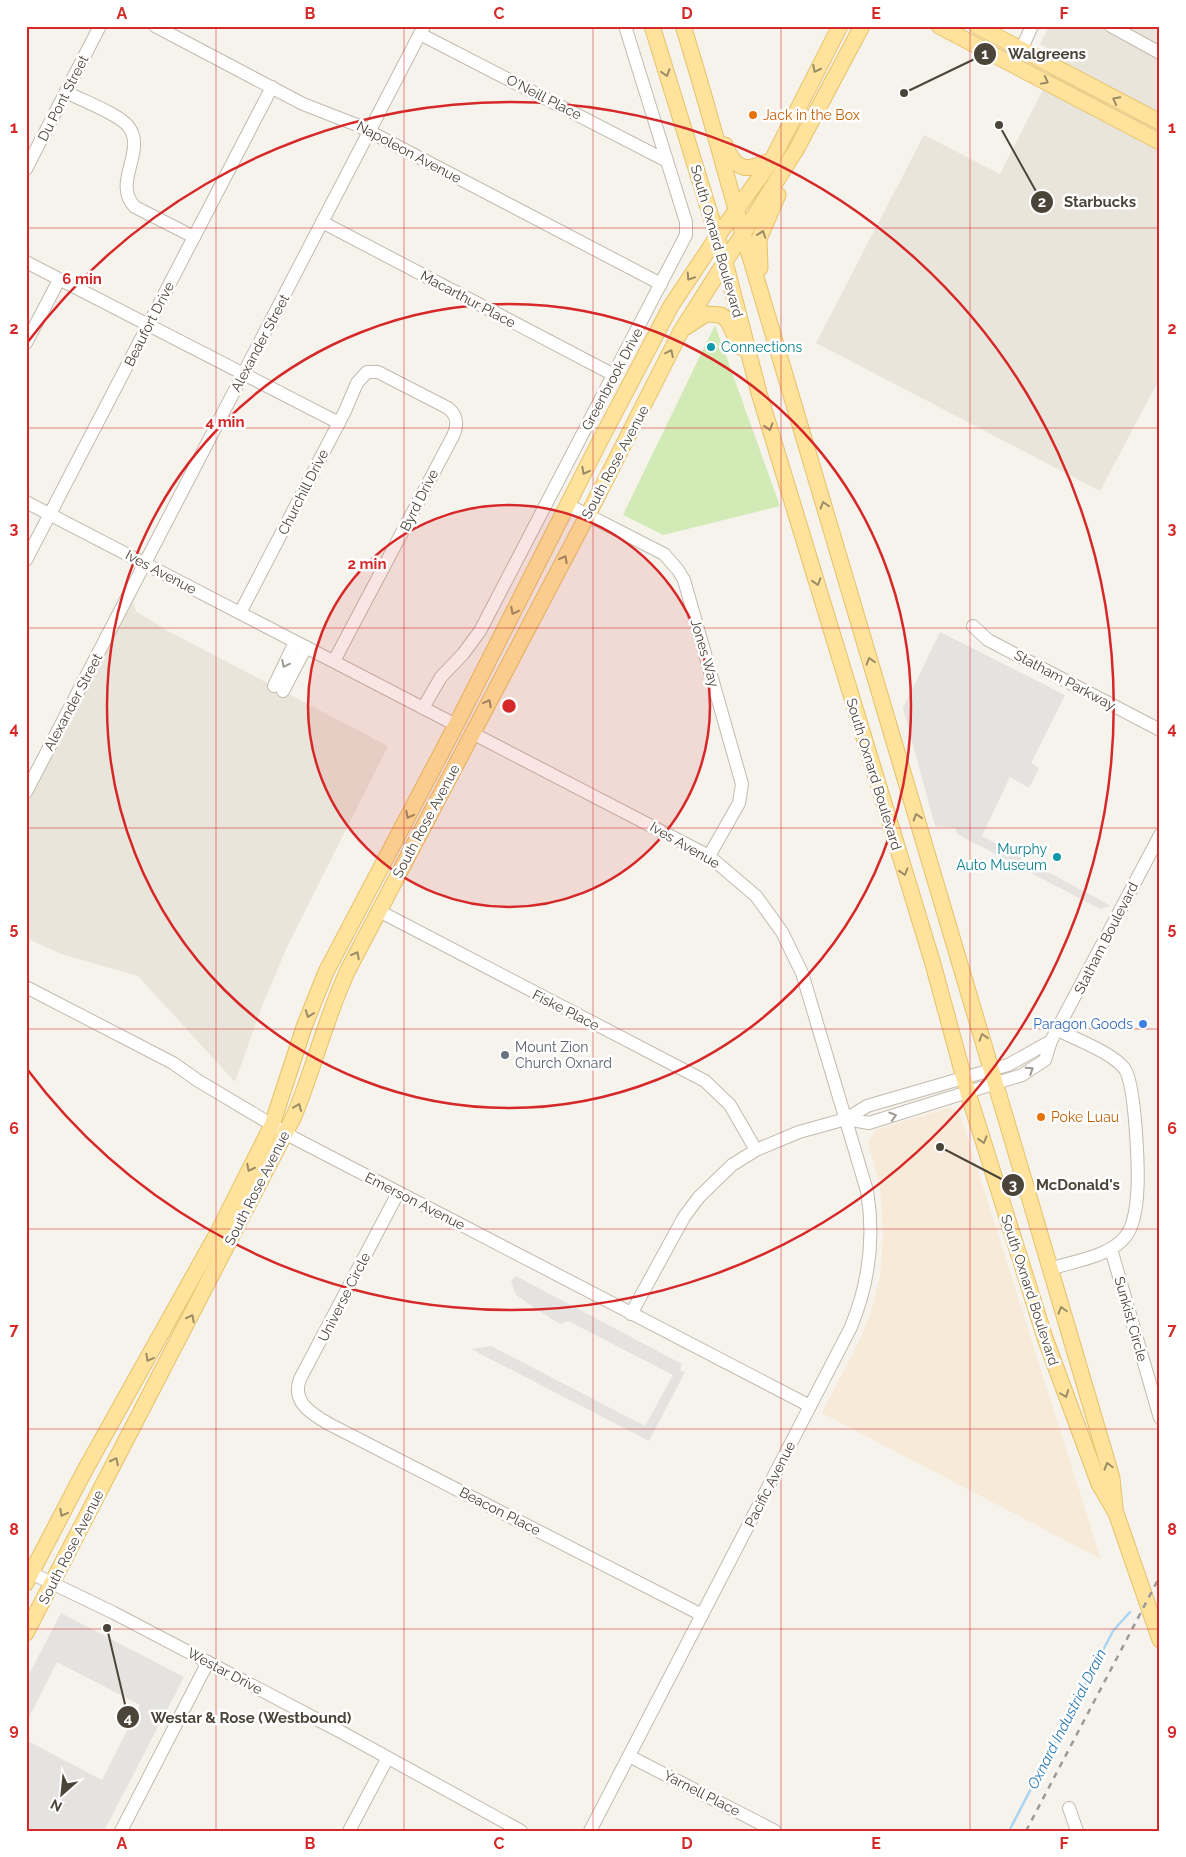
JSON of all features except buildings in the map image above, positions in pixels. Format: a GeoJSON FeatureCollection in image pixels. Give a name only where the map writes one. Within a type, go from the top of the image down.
{"type":"FeatureCollection","features":[{"type":"Feature","properties":{"kind":"main road","name":"South Oxnard Boulevard"},"geometry":{"type":"LineString","coordinates":[[652,26],[725,262],[759,393],[933,964],[968,1093],[1057,1375],[1099,1484],[1116,1514],[1160,1640]]}},
{"type":"Feature","properties":{"kind":"main road","name":"South Oxnard Boulevard"},"geometry":{"type":"LineString","coordinates":[[685,26],[762,299],[1112,1478],[1116,1514]]}},
{"type":"Feature","properties":{"kind":"main road","name":"South Rose Avenue"},"geometry":{"type":"LineString","coordinates":[[26,1633],[53,1583],[278,1129],[323,979],[671,306],[772,160],[840,26]]}},
{"type":"Feature","properties":{"kind":"main road","name":"South Rose Avenue"},"geometry":{"type":"LineString","coordinates":[[29,1578],[85,1470],[218,1232],[309,1080],[336,995],[588,515],[681,331],[796,150],[862,26]]}},
{"type":"Feature","properties":{"kind":"main road"},"geometry":{"type":"LineString","coordinates":[[940,26],[1158,141]]}},
{"type":"Feature","properties":{"kind":"main road"},"geometry":{"type":"LineString","coordinates":[[977,26],[1160,122]]}},
{"type":"Feature","properties":{"kind":"main road"},"geometry":{"type":"LineString","coordinates":[[709,109],[729,153],[738,165],[755,168],[772,160]]}},
{"type":"Feature","properties":{"kind":"main road"},"geometry":{"type":"LineString","coordinates":[[762,299],[759,239],[796,150]]}},
{"type":"Feature","properties":{"kind":"main road"},"geometry":{"type":"LineString","coordinates":[[681,331],[706,314],[721,314],[728,321],[759,393]]}},
{"type":"Feature","properties":{"kind":"main road"},"geometry":{"type":"LineString","coordinates":[[426,823],[428,799],[458,742],[456,725]]}},
{"type":"Feature","properties":{"kind":"main road"},"geometry":{"type":"LineString","coordinates":[[53,1583],[50,1573],[79,1510],[85,1470]]}},
{"type":"Feature","properties":{"kind":"main road"},"geometry":{"type":"LineString","coordinates":[[26,1591],[36,1584],[38,1584],[41,1590],[26,1626]]}},
{"type":"Feature","properties":{"kind":"street","name":"Du Pont Street"},"geometry":{"type":"LineString","coordinates":[[26,169],[100,26]]}},
{"type":"Feature","properties":{"kind":"street","name":"Napoleon Avenue"},"geometry":{"type":"LineString","coordinates":[[156,26],[303,104],[330,113],[370,132],[661,284]]}},
{"type":"Feature","properties":{"kind":"street","name":"Greenbrook Drive"},"geometry":{"type":"LineString","coordinates":[[423,708],[441,676],[480,631],[684,241],[687,228],[625,26]]}},
{"type":"Feature","properties":{"kind":"street"},"geometry":{"type":"LineString","coordinates":[[1021,50],[1032,26]]}},
{"type":"Feature","properties":{"kind":"street"},"geometry":{"type":"LineString","coordinates":[[1111,26],[1160,54]]}},
{"type":"Feature","properties":{"kind":"street","name":"O'Neill Place"},"geometry":{"type":"LineString","coordinates":[[422,30],[667,161]]}},
{"type":"Feature","properties":{"kind":"street","name":"Alexander Street"},"geometry":{"type":"LineString","coordinates":[[26,792],[422,30]]}},
{"type":"Feature","properties":{"kind":"street","name":"Beaufort Drive"},"geometry":{"type":"LineString","coordinates":[[26,560],[272,87]]}},
{"type":"Feature","properties":{"kind":"street"},"geometry":{"type":"LineString","coordinates":[[66,92],[118,118],[129,126],[134,141],[126,189],[130,202],[136,207],[194,237]]}},
{"type":"Feature","properties":{"kind":"street","name":"Macarthur Place"},"geometry":{"type":"LineString","coordinates":[[322,222],[614,375]]}},
{"type":"Feature","properties":{"kind":"street"},"geometry":{"type":"LineString","coordinates":[[26,262],[338,423]]}},
{"type":"Feature","properties":{"kind":"street"},"geometry":{"type":"LineString","coordinates":[[26,343],[59,280]]}},
{"type":"Feature","properties":{"kind":"street","name":"Churchill Drive"},"geometry":{"type":"LineString","coordinates":[[240,613],[357,383],[367,372],[383,374],[448,408],[456,416]]}},
{"type":"Feature","properties":{"kind":"street","name":"Byrd Drive"},"geometry":{"type":"LineString","coordinates":[[334,661],[456,431],[456,416]]}},
{"type":"Feature","properties":{"kind":"street","name":"Ives Avenue"},"geometry":{"type":"LineString","coordinates":[[26,502],[456,725]]}},
{"type":"Feature","properties":{"kind":"street","name":"Jones Way"},"geometry":{"type":"LineString","coordinates":[[568,506],[664,554],[684,580],[742,784],[739,803],[709,856]]}},
{"type":"Feature","properties":{"kind":"street","name":"Statham Parkway"},"geometry":{"type":"LineString","coordinates":[[973,626],[988,640],[1160,730]]}},
{"type":"Feature","properties":{"kind":"street"},"geometry":{"type":"LineString","coordinates":[[278,688],[300,645]]}},
{"type":"Feature","properties":{"kind":"street","name":"Ives Avenue"},"geometry":{"type":"LineString","coordinates":[[472,733],[709,856],[756,896],[770,914],[793,952],[802,973],[846,1119]]}},
{"type":"Feature","properties":{"kind":"street","name":"Statham Boulevard"},"geometry":{"type":"LineString","coordinates":[[631,1314],[684,1217],[716,1179],[756,1150],[799,1132],[846,1119],[867,1106],[964,1077],[994,1077],[1032,1070],[1045,1060],[1055,1036],[1160,835]]}},
{"type":"Feature","properties":{"kind":"street","name":"Fiske Place"},"geometry":{"type":"LineString","coordinates":[[379,911],[705,1081],[730,1105],[756,1150]]}},
{"type":"Feature","properties":{"kind":"street","name":"Emerson Avenue"},"geometry":{"type":"LineString","coordinates":[[26,987],[173,1064],[278,1129],[810,1406]]}},
{"type":"Feature","properties":{"kind":"street"},"geometry":{"type":"LineString","coordinates":[[1050,1269],[1111,1249],[1126,1236],[1137,1202],[1132,1095],[1129,1076],[1124,1068],[1115,1060],[1055,1036]]}},
{"type":"Feature","properties":{"kind":"street","name":"Statham Boulevard"},"geometry":{"type":"LineString","coordinates":[[846,1119],[869,1123],[968,1093],[994,1077]]}},
{"type":"Feature","properties":{"kind":"street","name":"Pacific Avenue"},"geometry":{"type":"LineString","coordinates":[[590,1831],[851,1327],[869,1266],[871,1226],[869,1203],[846,1119]]}},
{"type":"Feature","properties":{"kind":"street","name":"Universe Circle"},"geometry":{"type":"LineString","coordinates":[[301,1403],[297,1390],[300,1379],[398,1193]]}},
{"type":"Feature","properties":{"kind":"street","name":"Sunkist Circle"},"geometry":{"type":"LineString","coordinates":[[1111,1249],[1160,1418]]}},
{"type":"Feature","properties":{"kind":"street","name":"Beacon Place"},"geometry":{"type":"LineString","coordinates":[[301,1403],[313,1414],[329,1424],[702,1615]]}},
{"type":"Feature","properties":{"kind":"street","name":"Westar Drive"},"geometry":{"type":"LineString","coordinates":[[29,1578],[53,1583],[208,1662],[343,1733],[387,1759],[521,1831]]}},
{"type":"Feature","properties":{"kind":"street"},"geometry":{"type":"LineString","coordinates":[[121,1831],[208,1662]]}},
{"type":"Feature","properties":{"kind":"street","name":"Yarnell Place"},"geometry":{"type":"LineString","coordinates":[[629,1756],[775,1831]]}},
{"type":"Feature","properties":{"kind":"street"},"geometry":{"type":"LineString","coordinates":[[349,1831],[387,1759]]}},
{"type":"Feature","properties":{"kind":"street"},"geometry":{"type":"LineString","coordinates":[[1069,1808],[1077,1831]]}},
{"type":"Feature","properties":{"kind":"shaded area"},"geometry":{"type":"Polygon","coordinates":[[[1049,26],[1160,26],[1160,378],[1100,491],[816,343],[924,135],[1000,174],[1060,56],[1040,44],[1049,26]]]}},
{"type":"Feature","properties":{"kind":"shaded area"},"geometry":{"type":"Polygon","coordinates":[[[129,595],[137,612],[168,631],[388,746],[287,947],[262,1006],[235,1082],[138,976],[61,954],[26,938],[26,792],[129,595]]]}},
{"type":"Feature","properties":{"kind":"shaded area"},"geometry":{"type":"Polygon","coordinates":[[[940,632],[1065,695],[1031,763],[1039,768],[1029,788],[1010,777],[982,836],[1111,906],[1100,909],[957,834],[956,828],[935,826],[903,708],[940,632]]]}},
{"type":"Feature","properties":{"kind":"shaded area"},"geometry":{"type":"Polygon","coordinates":[[[950,1107],[960,1114],[1101,1559],[822,1413],[859,1341],[870,1315],[880,1277],[883,1234],[880,1186],[868,1142],[876,1130],[950,1107]]]}},
{"type":"Feature","properties":{"kind":"shaded area"},"geometry":{"type":"Polygon","coordinates":[[[516,1276],[682,1364],[680,1370],[685,1372],[649,1441],[471,1349],[491,1346],[645,1426],[673,1375],[568,1321],[560,1324],[536,1309],[516,1295],[511,1281],[516,1276]]]}},
{"type":"Feature","properties":{"kind":"shaded area"},"geometry":{"type":"Polygon","coordinates":[[[61,1613],[184,1677],[104,1831],[26,1831],[26,1740],[102,1780],[140,1705],[57,1662],[26,1723],[26,1680],[61,1613]]]}},
{"type":"Feature","properties":{"kind":"green space"},"geometry":{"type":"Polygon","coordinates":[[[715,325],[780,506],[663,535],[623,515],[715,325]]]}},
{"type":"Feature","properties":{"kind":"waterway","name":"Oxnard Industrial Drain"},"geometry":{"type":"LineString","coordinates":[[1009,1831],[1113,1631],[1130,1612]]}},
{"type":"Feature","properties":{"kind":"railway"},"geometry":{"type":"LineString","coordinates":[[1026,1831],[1160,1576]]}},
{"type":"Feature","properties":{"kind":"place","name":"Walgreens"},"geometry":{"type":"Point","coordinates":[904,93]}},
{"type":"Feature","properties":{"kind":"place","name":"Jack in the Box"},"geometry":{"type":"Point","coordinates":[753,115]}},
{"type":"Feature","properties":{"kind":"place","name":"Starbucks"},"geometry":{"type":"Point","coordinates":[999,125]}},
{"type":"Feature","properties":{"kind":"place","name":"Connections"},"geometry":{"type":"Point","coordinates":[711,347]}},
{"type":"Feature","properties":{"kind":"place","name":"Murphy Auto Museum"},"geometry":{"type":"Point","coordinates":[1057,857]}},
{"type":"Feature","properties":{"kind":"place","name":"Paragon Goods"},"geometry":{"type":"Point","coordinates":[1143,1024]}},
{"type":"Feature","properties":{"kind":"place","name":"Mount Zion Church Oxnard"},"geometry":{"type":"Point","coordinates":[505,1055]}},
{"type":"Feature","properties":{"kind":"place","name":"Poke Luau"},"geometry":{"type":"Point","coordinates":[1041,1117]}},
{"type":"Feature","properties":{"kind":"place","name":"McDonald's"},"geometry":{"type":"Point","coordinates":[940,1147]}},
{"type":"Feature","properties":{"kind":"place","name":"Westar & Rose (Westbound)"},"geometry":{"type":"Point","coordinates":[107,1628]}}]}
